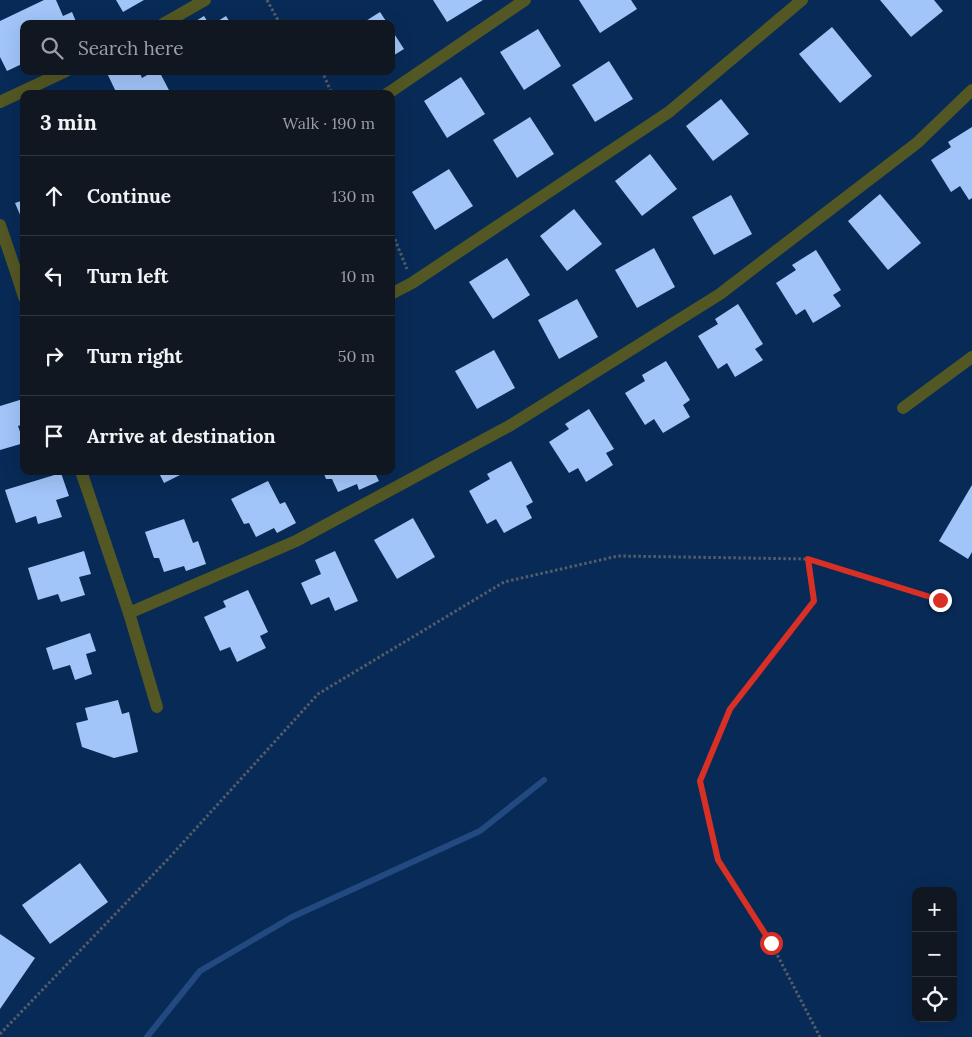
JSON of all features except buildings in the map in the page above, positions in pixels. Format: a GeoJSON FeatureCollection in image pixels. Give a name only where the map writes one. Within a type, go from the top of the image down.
{"type":"FeatureCollection","features":[{"type":"Feature","properties":{"kind":"street"},"geometry":{"type":"LineString","coordinates":[[170,20],[205,0]]}},
{"type":"Feature","properties":{"kind":"street"},"geometry":{"type":"LineString","coordinates":[[393,90],[525,0]]}},
{"type":"Feature","properties":{"kind":"street"},"geometry":{"type":"LineString","coordinates":[[395,292],[669,112],[802,0]]}},
{"type":"Feature","properties":{"kind":"street"},"geometry":{"type":"LineString","coordinates":[[26,90],[57,75]]}},
{"type":"Feature","properties":{"kind":"street"},"geometry":{"type":"LineString","coordinates":[[129,613],[296,541],[511,425],[720,294],[917,143],[972,90]]}},
{"type":"Feature","properties":{"kind":"street"},"geometry":{"type":"LineString","coordinates":[[0,102],[20,93]]}},
{"type":"Feature","properties":{"kind":"street"},"geometry":{"type":"LineString","coordinates":[[0,225],[20,275]]}},
{"type":"Feature","properties":{"kind":"street"},"geometry":{"type":"LineString","coordinates":[[903,408],[972,357]]}},
{"type":"Feature","properties":{"kind":"street"},"geometry":{"type":"LineString","coordinates":[[82,475],[129,613],[157,707]]}},
{"type":"Feature","properties":{"kind":"path"},"geometry":{"type":"LineString","coordinates":[[267,0],[278,20]]}},
{"type":"Feature","properties":{"kind":"path"},"geometry":{"type":"LineString","coordinates":[[324,75],[330,90]]}},
{"type":"Feature","properties":{"kind":"path"},"geometry":{"type":"LineString","coordinates":[[395,240],[412,282]]}},
{"type":"Feature","properties":{"kind":"path"},"geometry":{"type":"LineString","coordinates":[[0,1034],[169,858],[318,694],[504,582],[618,556],[808,559],[940,600]]}},
{"type":"Feature","properties":{"kind":"path"},"geometry":{"type":"LineString","coordinates":[[808,559],[814,601],[730,709],[700,781],[718,860],[771,943],[820,1037]]}},
{"type":"Feature","properties":{"kind":"shaded area"},"geometry":{"type":"Polygon","coordinates":[[[0,0],[972,0],[972,1037],[0,1037],[0,0]]]}},
{"type":"Feature","properties":{"kind":"waterway"},"geometry":{"type":"LineString","coordinates":[[147,1037],[200,971],[292,917],[480,831],[544,780]]}},
{"type":"Feature","properties":{"kind":"route"},"geometry":{"type":"LineString","coordinates":[[771,943],[718,860],[700,781],[730,709],[814,601],[808,559],[940,600]]}}]}
